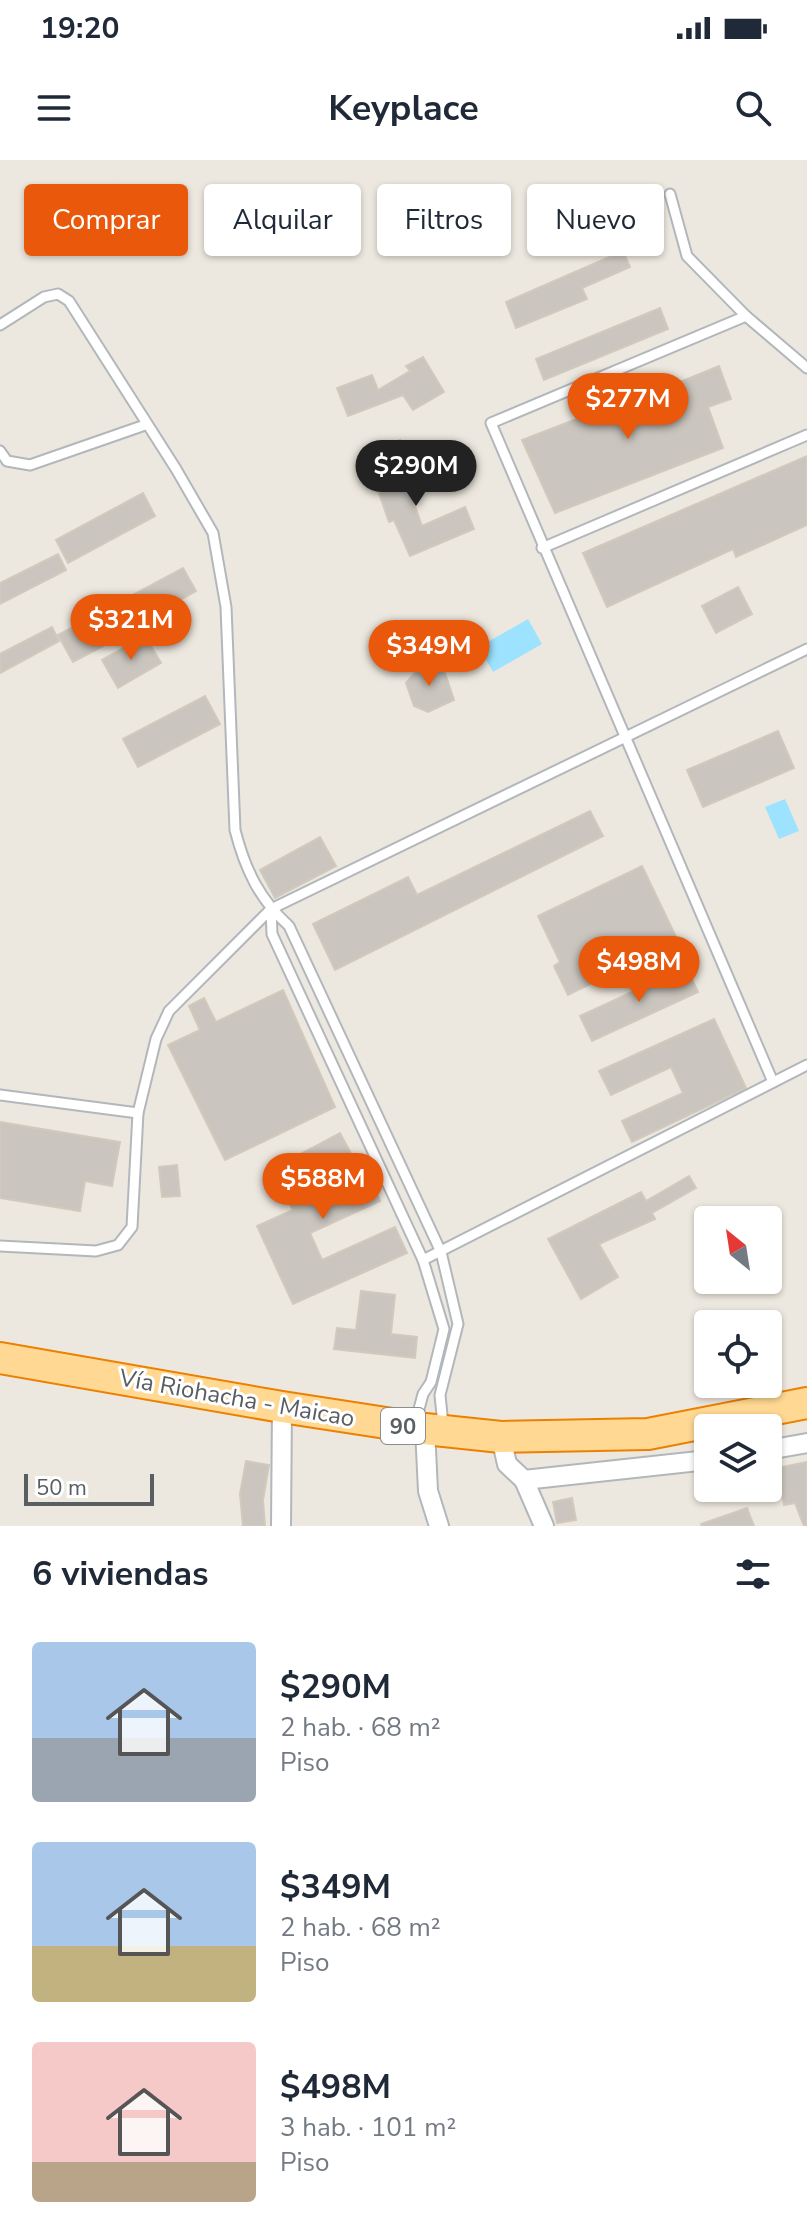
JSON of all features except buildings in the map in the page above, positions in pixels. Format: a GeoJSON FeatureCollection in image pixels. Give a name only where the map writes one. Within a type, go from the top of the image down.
{"type":"FeatureCollection","features":[{"type":"Feature","properties":{"kind":"highway","name":"Vía Riohacha - Maicao"},"geometry":{"type":"LineString","coordinates":[[0,1358],[282,1407],[428,1430],[501,1437],[648,1434],[807,1403]]}},
{"type":"Feature","properties":{"kind":"street"},"geometry":{"type":"LineString","coordinates":[[281,1526],[282,1407]]}},
{"type":"Feature","properties":{"kind":"street"},"geometry":{"type":"LineString","coordinates":[[428,1430],[428,1491],[439,1526]]}},
{"type":"Feature","properties":{"kind":"street"},"geometry":{"type":"LineString","coordinates":[[501,1437],[507,1464],[524,1480],[544,1526]]}},
{"type":"Feature","properties":{"kind":"street"},"geometry":{"type":"LineString","coordinates":[[782,1447],[807,1443]]}},
{"type":"Feature","properties":{"kind":"street"},"geometry":{"type":"LineString","coordinates":[[524,1480],[694,1462]]}},
{"type":"Feature","properties":{"kind":"lane"},"geometry":{"type":"LineString","coordinates":[[670,194],[687,256],[746,316],[807,368]]}},
{"type":"Feature","properties":{"kind":"lane"},"geometry":{"type":"LineString","coordinates":[[0,325],[44,297],[58,294],[69,301],[213,533],[226,607],[235,830],[242,857],[271,909],[289,926],[441,1252],[458,1324],[428,1430]]}},
{"type":"Feature","properties":{"kind":"lane"},"geometry":{"type":"LineString","coordinates":[[746,316],[491,423],[773,1082]]}},
{"type":"Feature","properties":{"kind":"lane"},"geometry":{"type":"LineString","coordinates":[[0,451],[7,461],[30,465],[145,425]]}},
{"type":"Feature","properties":{"kind":"lane"},"geometry":{"type":"LineString","coordinates":[[542,548],[807,435]]}},
{"type":"Feature","properties":{"kind":"lane"},"geometry":{"type":"LineString","coordinates":[[0,1246],[96,1251],[118,1245],[132,1227],[138,1113],[156,1039],[169,1011],[271,909],[807,649]]}},
{"type":"Feature","properties":{"kind":"lane"},"geometry":{"type":"LineString","coordinates":[[271,909],[272,934],[423,1260],[444,1329],[431,1382],[423,1394],[428,1430]]}},
{"type":"Feature","properties":{"kind":"lane"},"geometry":{"type":"LineString","coordinates":[[423,1260],[807,1065]]}},
{"type":"Feature","properties":{"kind":"lane"},"geometry":{"type":"LineString","coordinates":[[0,1095],[138,1113]]}},
{"type":"Feature","properties":{"kind":"lane"},"geometry":{"type":"LineString","coordinates":[[423,1394],[440,1395]]}},
{"type":"Feature","properties":{"kind":"water"},"geometry":{"type":"Polygon","coordinates":[[[528,619],[542,644],[493,672],[479,647],[528,619]]]}},
{"type":"Feature","properties":{"kind":"water"},"geometry":{"type":"Polygon","coordinates":[[[785,799],[799,831],[779,839],[765,807],[785,799]]]}}]}
